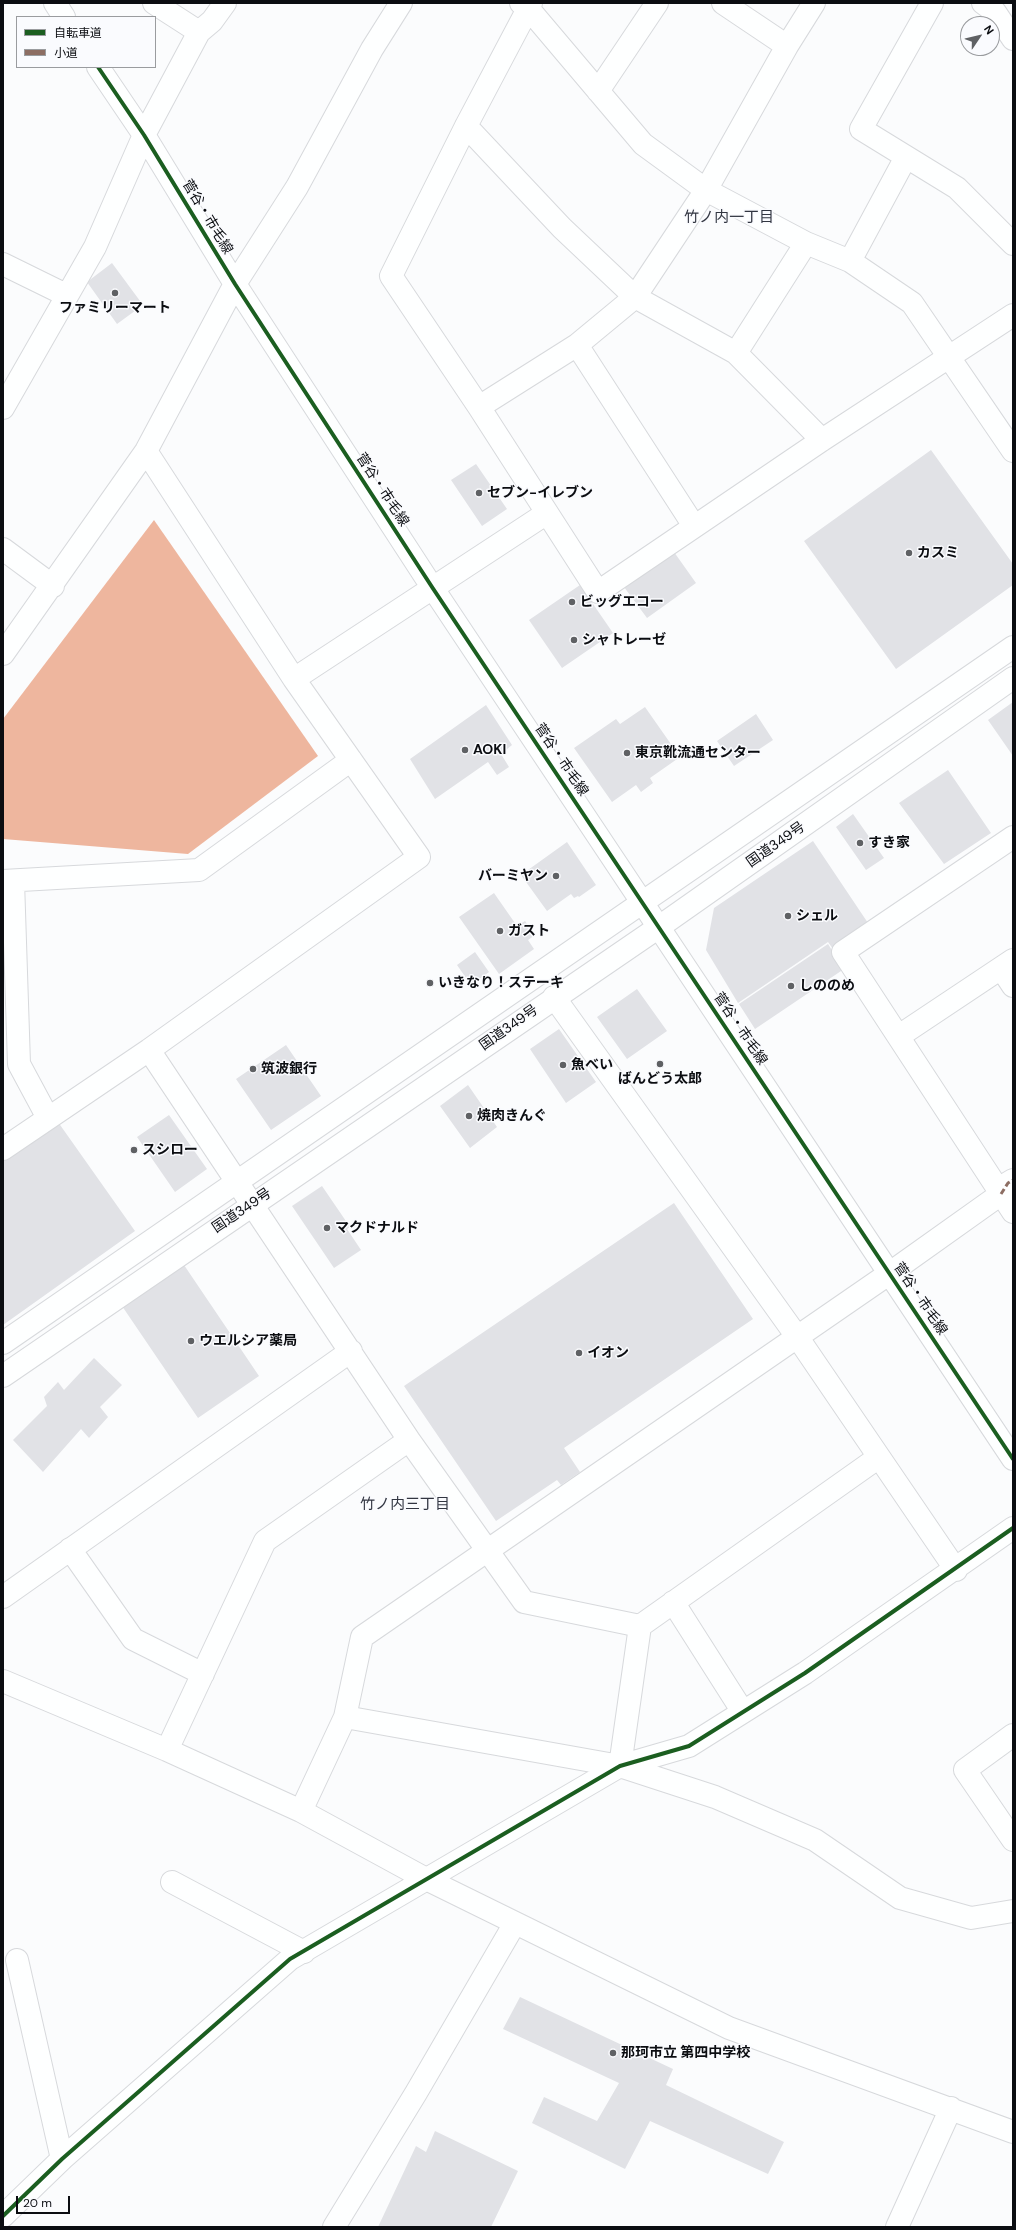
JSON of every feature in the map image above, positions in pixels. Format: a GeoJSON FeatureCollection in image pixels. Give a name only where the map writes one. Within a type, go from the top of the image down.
{"type":"FeatureCollection","features":[{"type":"Feature","properties":{"kind":"main road"},"geometry":{"type":"LineString","coordinates":[[55,3],[63,16]]}},
{"type":"Feature","properties":{"kind":"main road"},"geometry":{"type":"LineString","coordinates":[[154,3],[199,32]]}},
{"type":"Feature","properties":{"kind":"main road"},"geometry":{"type":"LineString","coordinates":[[3,408],[66,295],[95,247],[144,135],[199,32],[212,20],[225,3]]}},
{"type":"Feature","properties":{"kind":"main road"},"geometry":{"type":"LineString","coordinates":[[3,654],[53,586],[146,451],[235,284],[296,187],[372,49],[401,3]]}},
{"type":"Feature","properties":{"kind":"main road"},"geometry":{"type":"LineString","coordinates":[[598,91],[657,3]]}},
{"type":"Feature","properties":{"kind":"main road"},"geometry":{"type":"LineString","coordinates":[[723,3],[788,46]]}},
{"type":"Feature","properties":{"kind":"main road"},"geometry":{"type":"LineString","coordinates":[[479,407],[577,345],[635,297],[706,190],[814,3]]}},
{"type":"Feature","properties":{"kind":"main road"},"geometry":{"type":"LineString","coordinates":[[932,3],[861,129],[957,188],[1013,244]]}},
{"type":"Feature","properties":{"kind":"main road"},"geometry":{"type":"LineString","coordinates":[[983,3],[995,12],[1013,39]]}},
{"type":"Feature","properties":{"kind":"main road"},"geometry":{"type":"LineString","coordinates":[[1013,315],[950,357],[822,440],[598,592],[479,407],[391,276],[527,5],[642,144],[706,190],[806,243],[850,261],[912,303],[950,357],[1013,451]]}},
{"type":"Feature","properties":{"kind":"main road","name":"菅谷・市毛線"},"geometry":{"type":"LineString","coordinates":[[99,68],[144,135],[235,284],[432,587],[1013,1459]]}},
{"type":"Feature","properties":{"kind":"main road"},"geometry":{"type":"LineString","coordinates":[[466,126],[562,228],[635,297],[736,353],[822,440]]}},
{"type":"Feature","properties":{"kind":"main road"},"geometry":{"type":"LineString","coordinates":[[850,261],[906,158]]}},
{"type":"Feature","properties":{"kind":"main road"},"geometry":{"type":"LineString","coordinates":[[736,353],[806,243]]}},
{"type":"Feature","properties":{"kind":"main road"},"geometry":{"type":"LineString","coordinates":[[3,264],[66,295]]}},
{"type":"Feature","properties":{"kind":"main road"},"geometry":{"type":"LineString","coordinates":[[577,345],[694,526]]}},
{"type":"Feature","properties":{"kind":"main road"},"geometry":{"type":"LineString","coordinates":[[3,1149],[149,1050],[419,857],[294,679],[146,451]]}},
{"type":"Feature","properties":{"kind":"main road"},"geometry":{"type":"LineString","coordinates":[[294,679],[432,587],[547,513]]}},
{"type":"Feature","properties":{"kind":"main road"},"geometry":{"type":"LineString","coordinates":[[3,549],[53,586]]}},
{"type":"Feature","properties":{"kind":"main road","name":"国道349号"},"geometry":{"type":"LineString","coordinates":[[3,1343],[1013,647]]}},
{"type":"Feature","properties":{"kind":"main road","name":"国道349号"},"geometry":{"type":"LineString","coordinates":[[3,1376],[554,997],[659,927],[1013,678]]}},
{"type":"Feature","properties":{"kind":"main road"},"geometry":{"type":"LineString","coordinates":[[48,1118],[19,1064],[10,1023],[8,881],[199,870],[351,760]]}},
{"type":"Feature","properties":{"kind":"main road"},"geometry":{"type":"LineString","coordinates":[[1013,837],[843,952],[899,1036],[1007,1187],[1013,1212]]}},
{"type":"Feature","properties":{"kind":"main road"},"geometry":{"type":"LineString","coordinates":[[899,1036],[1007,964],[1013,986]]}},
{"type":"Feature","properties":{"kind":"main road"},"geometry":{"type":"LineString","coordinates":[[554,997],[798,1338],[956,1570]]}},
{"type":"Feature","properties":{"kind":"main road"},"geometry":{"type":"LineString","coordinates":[[149,1050],[409,1440],[487,1552],[524,1602],[640,1626]]}},
{"type":"Feature","properties":{"kind":"main road"},"geometry":{"type":"LineString","coordinates":[[300,1811],[345,1717],[362,1637],[798,1338],[1007,1187]]}},
{"type":"Feature","properties":{"kind":"main road"},"geometry":{"type":"LineString","coordinates":[[3,1597],[351,1351]]}},
{"type":"Feature","properties":{"kind":"main road"},"geometry":{"type":"LineString","coordinates":[[167,1750],[265,1541],[409,1440]]}},
{"type":"Feature","properties":{"kind":"main road"},"geometry":{"type":"LineString","coordinates":[[620,1766],[640,1626],[879,1457]]}},
{"type":"Feature","properties":{"kind":"main road"},"geometry":{"type":"LineString","coordinates":[[3,2216],[62,2160],[290,1959],[426,1878],[620,1766],[689,1746],[805,1673],[956,1570],[1013,1528]]}},
{"type":"Feature","properties":{"kind":"main road"},"geometry":{"type":"LineString","coordinates":[[70,1550],[133,1639],[203,1674]]}},
{"type":"Feature","properties":{"kind":"main road"},"geometry":{"type":"LineString","coordinates":[[673,1602],[743,1712]]}},
{"type":"Feature","properties":{"kind":"main road"},"geometry":{"type":"LineString","coordinates":[[3,1680],[167,1750],[300,1811],[515,1924],[728,2028],[952,2108],[1011,2127]]}},
{"type":"Feature","properties":{"kind":"main road"},"geometry":{"type":"LineString","coordinates":[[345,1717],[620,1766],[715,1797],[815,1840],[900,1898],[970,1918],[1013,1911]]}},
{"type":"Feature","properties":{"kind":"main road"},"geometry":{"type":"LineString","coordinates":[[1013,1735],[965,1770],[1013,1840]]}},
{"type":"Feature","properties":{"kind":"main road"},"geometry":{"type":"LineString","coordinates":[[172,1882],[304,1952]]}},
{"type":"Feature","properties":{"kind":"main road"},"geometry":{"type":"LineString","coordinates":[[334,2227],[515,1924]]}},
{"type":"Feature","properties":{"kind":"main road"},"geometry":{"type":"LineString","coordinates":[[17,1960],[62,2160]]}},
{"type":"Feature","properties":{"kind":"main road"},"geometry":{"type":"LineString","coordinates":[[897,2227],[952,2108]]}},
{"type":"Feature","properties":{"kind":"shaded area"},"geometry":{"type":"Polygon","coordinates":[[[154,520],[318,756],[188,854],[3,839],[3,719],[154,520]]]}},
{"type":"Feature","properties":{"kind":"building","name":"ファミリーマート"},"geometry":{"type":"Polygon","coordinates":[[[112,263],[143,305],[117,324],[87,282],[112,263]]]}},
{"type":"Feature","properties":{"kind":"building","name":"カスミ"},"geometry":{"type":"Polygon","coordinates":[[[931,450],[1013,564],[1013,585],[896,669],[804,541],[931,450]]]}},
{"type":"Feature","properties":{"kind":"building"},"geometry":{"type":"Polygon","coordinates":[[[476,464],[507,509],[482,526],[451,480],[476,464]]]}},
{"type":"Feature","properties":{"kind":"building"},"geometry":{"type":"Polygon","coordinates":[[[674,552],[696,583],[647,618],[624,587],[674,552]]]}},
{"type":"Feature","properties":{"kind":"building"},"geometry":{"type":"Polygon","coordinates":[[[580,585],[613,633],[562,668],[529,620],[580,585]]]}},
{"type":"Feature","properties":{"kind":"building"},"geometry":{"type":"Polygon","coordinates":[[[1013,702],[1013,756],[988,720],[1013,702]]]}},
{"type":"Feature","properties":{"kind":"building","name":"AOKI"},"geometry":{"type":"Polygon","coordinates":[[[486,705],[512,745],[501,754],[509,767],[497,775],[488,762],[435,799],[410,759],[486,705]]]}},
{"type":"Feature","properties":{"kind":"building","name":"東京靴流通センター"},"geometry":{"type":"Polygon","coordinates":[[[645,707],[680,757],[650,778],[653,783],[641,792],[636,785],[612,802],[574,748],[616,719],[620,724],[645,707]]]}},
{"type":"Feature","properties":{"kind":"building"},"geometry":{"type":"Polygon","coordinates":[[[756,714],[773,740],[734,766],[717,741],[756,714]]]}},
{"type":"Feature","properties":{"kind":"building"},"geometry":{"type":"Polygon","coordinates":[[[948,770],[991,833],[944,864],[899,803],[948,770]]]}},
{"type":"Feature","properties":{"kind":"building","name":"すき家"},"geometry":{"type":"Polygon","coordinates":[[[853,814],[884,858],[866,870],[836,827],[853,814]]]}},
{"type":"Feature","properties":{"kind":"building","name":"シェル"},"geometry":{"type":"Polygon","coordinates":[[[813,841],[868,923],[833,949],[828,942],[738,1003],[706,950],[714,908],[813,841]]]}},
{"type":"Feature","properties":{"kind":"building","name":"バーミヤン"},"geometry":{"type":"Polygon","coordinates":[[[567,842],[596,885],[579,897],[574,898],[571,894],[547,911],[521,875],[567,842]]]}},
{"type":"Feature","properties":{"kind":"building","name":"ガスト"},"geometry":{"type":"Polygon","coordinates":[[[494,893],[517,926],[525,921],[535,935],[528,940],[534,949],[499,974],[459,917],[494,893]]]}},
{"type":"Feature","properties":{"kind":"building","name":"しののめ"},"geometry":{"type":"Polygon","coordinates":[[[828,944],[844,969],[755,1029],[739,1004],[828,944]]]}},
{"type":"Feature","properties":{"kind":"building"},"geometry":{"type":"Polygon","coordinates":[[[475,952],[489,972],[471,985],[457,965],[475,952]]]}},
{"type":"Feature","properties":{"kind":"building"},"geometry":{"type":"Polygon","coordinates":[[[637,989],[667,1031],[627,1059],[597,1017],[637,989]]]}},
{"type":"Feature","properties":{"kind":"building","name":"魚べい"},"geometry":{"type":"Polygon","coordinates":[[[559,1029],[596,1082],[566,1103],[530,1049],[559,1029]]]}},
{"type":"Feature","properties":{"kind":"building"},"geometry":{"type":"Polygon","coordinates":[[[286,1045],[321,1096],[271,1130],[236,1079],[286,1045]]]}},
{"type":"Feature","properties":{"kind":"building","name":"焼肉きんぐ"},"geometry":{"type":"Polygon","coordinates":[[[468,1085],[497,1127],[470,1148],[440,1106],[468,1085]]]}},
{"type":"Feature","properties":{"kind":"building"},"geometry":{"type":"Polygon","coordinates":[[[169,1115],[207,1169],[175,1192],[137,1137],[169,1115]]]}},
{"type":"Feature","properties":{"kind":"building"},"geometry":{"type":"Polygon","coordinates":[[[58,1122],[135,1231],[3,1325],[3,1159],[58,1122]]]}},
{"type":"Feature","properties":{"kind":"building","name":"マクドナルド"},"geometry":{"type":"Polygon","coordinates":[[[322,1186],[350,1227],[347,1229],[361,1250],[334,1268],[292,1206],[322,1186]]]}},
{"type":"Feature","properties":{"kind":"building","name":"イオン"},"geometry":{"type":"Polygon","coordinates":[[[674,1203],[753,1319],[564,1448],[580,1472],[561,1485],[557,1480],[496,1521],[404,1386],[674,1203]]]}},
{"type":"Feature","properties":{"kind":"building","name":"ウエルシア薬局"},"geometry":{"type":"Polygon","coordinates":[[[184,1265],[259,1376],[198,1418],[122,1306],[184,1265]]]}},
{"type":"Feature","properties":{"kind":"building"},"geometry":{"type":"Polygon","coordinates":[[[94,1358],[122,1385],[100,1407],[108,1417],[89,1438],[81,1429],[43,1472],[13,1440],[47,1406],[44,1397],[58,1382],[64,1390],[94,1358]]]}},
{"type":"Feature","properties":{"kind":"building"},"geometry":{"type":"Polygon","coordinates":[[[520,1997],[673,2069],[666,2085],[784,2142],[768,2174],[650,2121],[625,2169],[532,2123],[544,2097],[597,2121],[619,2083],[503,2029],[520,1997]]]}},
{"type":"Feature","properties":{"kind":"building"},"geometry":{"type":"Polygon","coordinates":[[[435,2131],[518,2171],[491,2227],[378,2227],[416,2146],[426,2152],[435,2131]]]}},
{"type":"Feature","properties":{"kind":"marked path"},"geometry":{"type":"LineString","coordinates":[[1001,1194],[1008,1183],[1013,1180]]}},
{"type":"Feature","properties":{"kind":"cycle path"},"geometry":{"type":"LineString","coordinates":[[99,68],[144,135],[235,284],[432,587],[1013,1459]]}},
{"type":"Feature","properties":{"kind":"cycle path"},"geometry":{"type":"LineString","coordinates":[[3,2216],[62,2159],[290,1959],[620,1766],[689,1746],[805,1673],[1013,1528]]}},
{"type":"Feature","properties":{"kind":"place","name":"ファミリーマート"},"geometry":{"type":"Point","coordinates":[115,293]}},
{"type":"Feature","properties":{"kind":"place","name":"セブン-イレブン"},"geometry":{"type":"Point","coordinates":[479,493]}},
{"type":"Feature","properties":{"kind":"place","name":"カスミ"},"geometry":{"type":"Point","coordinates":[909,553]}},
{"type":"Feature","properties":{"kind":"place","name":"ビッグエコー"},"geometry":{"type":"Point","coordinates":[572,602]}},
{"type":"Feature","properties":{"kind":"place","name":"シャトレーゼ"},"geometry":{"type":"Point","coordinates":[574,640]}},
{"type":"Feature","properties":{"kind":"place","name":"AOKI"},"geometry":{"type":"Point","coordinates":[465,750]}},
{"type":"Feature","properties":{"kind":"place","name":"東京靴流通センター"},"geometry":{"type":"Point","coordinates":[627,753]}},
{"type":"Feature","properties":{"kind":"place","name":"すき家"},"geometry":{"type":"Point","coordinates":[860,843]}},
{"type":"Feature","properties":{"kind":"place","name":"バーミヤン"},"geometry":{"type":"Point","coordinates":[556,876]}},
{"type":"Feature","properties":{"kind":"place","name":"シェル"},"geometry":{"type":"Point","coordinates":[788,916]}},
{"type":"Feature","properties":{"kind":"place","name":"ガスト"},"geometry":{"type":"Point","coordinates":[500,931]}},
{"type":"Feature","properties":{"kind":"place","name":"いきなり！ステーキ"},"geometry":{"type":"Point","coordinates":[430,983]}},
{"type":"Feature","properties":{"kind":"place","name":"しののめ"},"geometry":{"type":"Point","coordinates":[791,986]}},
{"type":"Feature","properties":{"kind":"place","name":"ばんどう太郎"},"geometry":{"type":"Point","coordinates":[660,1064]}},
{"type":"Feature","properties":{"kind":"place","name":"魚べい"},"geometry":{"type":"Point","coordinates":[563,1065]}},
{"type":"Feature","properties":{"kind":"place","name":"筑波銀行"},"geometry":{"type":"Point","coordinates":[253,1069]}},
{"type":"Feature","properties":{"kind":"place","name":"焼肉きんぐ"},"geometry":{"type":"Point","coordinates":[469,1116]}},
{"type":"Feature","properties":{"kind":"place","name":"スシロー"},"geometry":{"type":"Point","coordinates":[134,1150]}},
{"type":"Feature","properties":{"kind":"place","name":"マクドナルド"},"geometry":{"type":"Point","coordinates":[327,1228]}},
{"type":"Feature","properties":{"kind":"place","name":"ウエルシア薬局"},"geometry":{"type":"Point","coordinates":[191,1341]}},
{"type":"Feature","properties":{"kind":"place","name":"イオン"},"geometry":{"type":"Point","coordinates":[579,1353]}},
{"type":"Feature","properties":{"kind":"place","name":"那珂市立 第四中学校"},"geometry":{"type":"Point","coordinates":[613,2053]}},
{"type":"Feature","properties":{"kind":"district","name":"竹ノ内一丁目"},"geometry":{"type":"Point","coordinates":[729,218]}},
{"type":"Feature","properties":{"kind":"district","name":"竹ノ内三丁目"},"geometry":{"type":"Point","coordinates":[405,1505]}}]}
